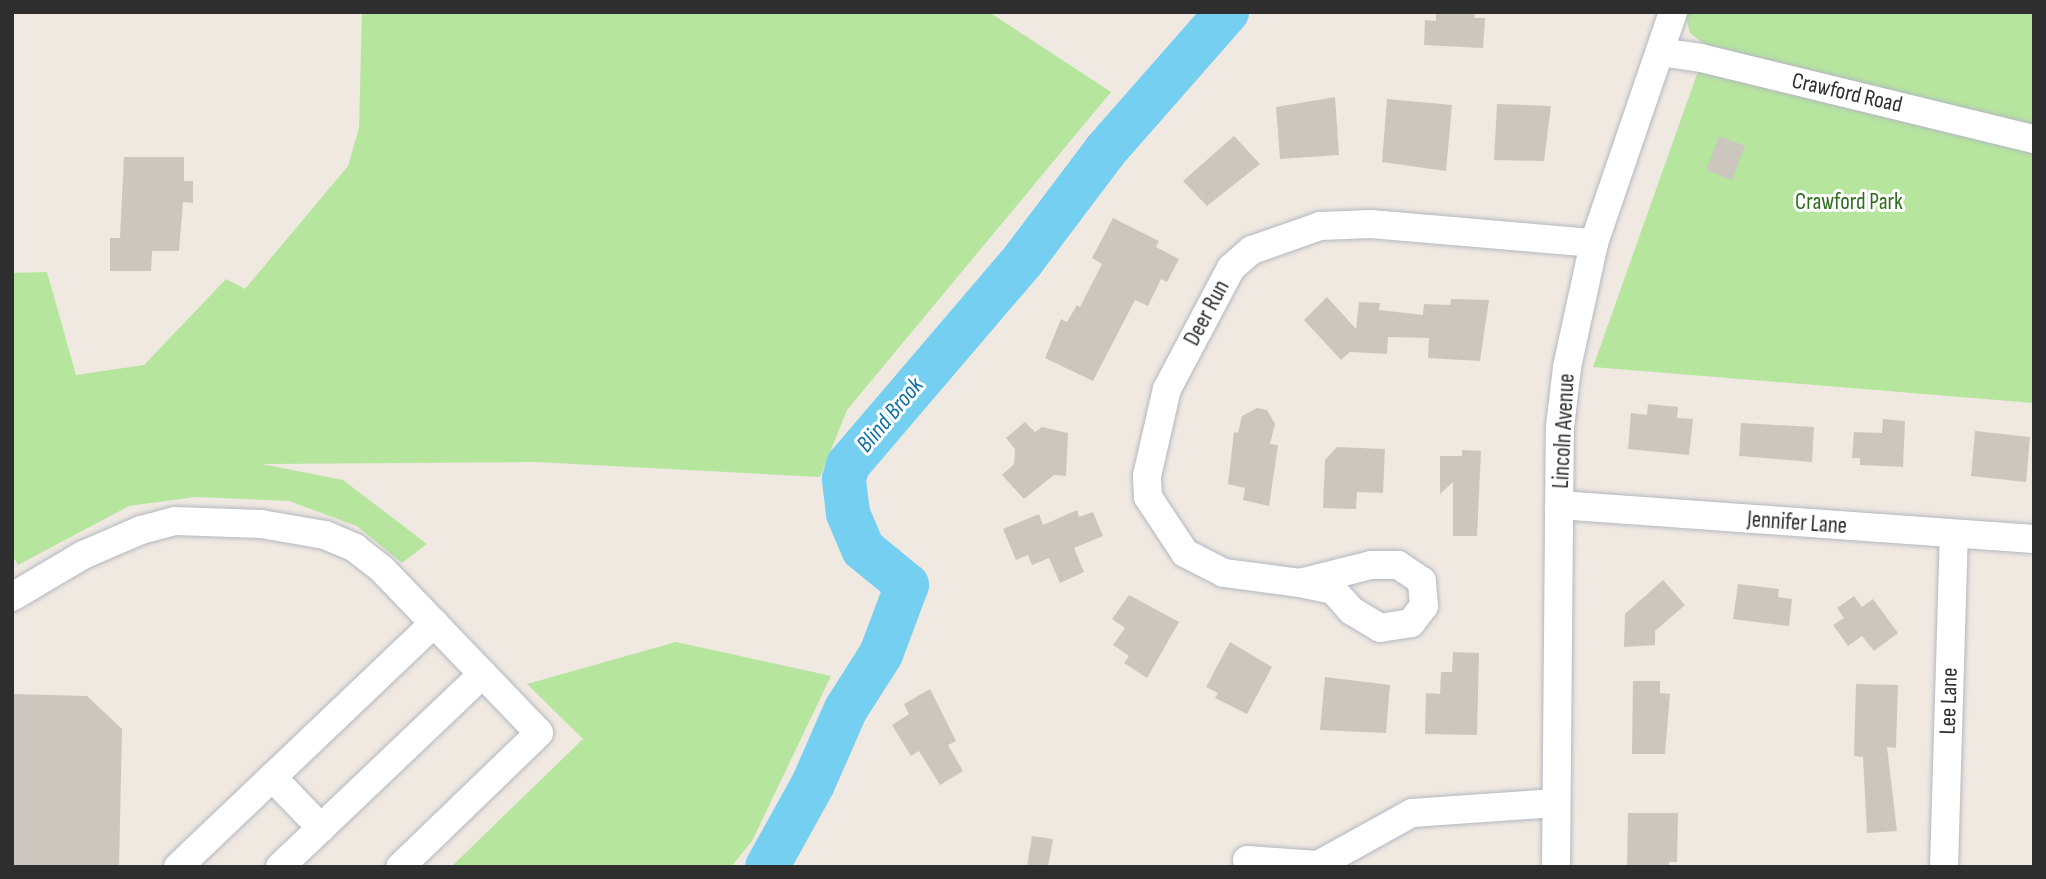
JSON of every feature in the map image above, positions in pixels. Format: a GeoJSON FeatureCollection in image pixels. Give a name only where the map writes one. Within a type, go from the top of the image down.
{"type":"FeatureCollection","features":[{"type":"Feature","properties":{"kind":"street","name":"Lincoln Avenue"},"geometry":{"type":"LineString","coordinates":[[1556,867],[1559,505],[1567,367],[1594,243],[1674,12]]}},
{"type":"Feature","properties":{"kind":"street","name":"Crawford Road"},"geometry":{"type":"LineString","coordinates":[[1660,52],[1701,58],[2034,139]]}},
{"type":"Feature","properties":{"kind":"street","name":"Deer Run"},"geometry":{"type":"LineString","coordinates":[[1300,583],[1224,573],[1185,552],[1148,497],[1149,464],[1167,389],[1231,268],[1252,250],[1320,226],[1371,224],[1594,243]]}},
{"type":"Feature","properties":{"kind":"street","name":"Jennifer Lane"},"geometry":{"type":"LineString","coordinates":[[1559,505],[2034,539]]}},
{"type":"Feature","properties":{"kind":"street"},"geometry":{"type":"LineString","coordinates":[[12,597],[83,555],[141,530],[175,521],[217,519],[325,535],[355,548],[434,623],[539,733],[400,867]]}},
{"type":"Feature","properties":{"kind":"street","name":"Lee Lane"},"geometry":{"type":"LineString","coordinates":[[1944,867],[1954,535]]}},
{"type":"Feature","properties":{"kind":"street"},"geometry":{"type":"LineString","coordinates":[[178,867],[434,623]]}},
{"type":"Feature","properties":{"kind":"street"},"geometry":{"type":"LineString","coordinates":[[280,867],[483,674]]}},
{"type":"Feature","properties":{"kind":"street"},"geometry":{"type":"LineString","coordinates":[[272,777],[321,828]]}},
{"type":"Feature","properties":{"kind":"street"},"geometry":{"type":"LineString","coordinates":[[1247,860],[1318,865],[1412,813],[1556,803]]}},
{"type":"Feature","properties":{"kind":"green space"},"geometry":{"type":"Polygon","coordinates":[[[362,12],[989,12],[1111,92],[847,410],[820,477],[537,462],[262,464],[343,480],[427,544],[402,563],[357,526],[289,501],[195,497],[129,506],[18,565],[12,555],[12,273],[47,272],[76,375],[144,365],[226,279],[245,289],[348,166],[359,128],[362,12]]]}},
{"type":"Feature","properties":{"kind":"green space","name":"Crawford Park"},"geometry":{"type":"Polygon","coordinates":[[[1685,12],[2034,12],[2034,403],[1593,367],[1707,46],[1690,33],[1685,12]]]}},
{"type":"Feature","properties":{"kind":"green space"},"geometry":{"type":"Polygon","coordinates":[[[676,642],[831,676],[752,841],[731,867],[451,867],[583,739],[527,684],[676,642]]]}},
{"type":"Feature","properties":{"kind":"building"},"geometry":{"type":"Polygon","coordinates":[[[1436,12],[1475,12],[1474,18],[1485,18],[1483,48],[1424,45],[1425,20],[1436,21],[1436,12]]]}},
{"type":"Feature","properties":{"kind":"building"},"geometry":{"type":"Polygon","coordinates":[[[1335,97],[1339,155],[1280,159],[1276,107],[1335,97]]]}},
{"type":"Feature","properties":{"kind":"building"},"geometry":{"type":"Polygon","coordinates":[[[1387,99],[1452,105],[1446,171],[1382,162],[1387,99]]]}},
{"type":"Feature","properties":{"kind":"building"},"geometry":{"type":"Polygon","coordinates":[[[1497,104],[1551,106],[1544,161],[1494,160],[1497,104]]]}},
{"type":"Feature","properties":{"kind":"building"},"geometry":{"type":"Polygon","coordinates":[[[1234,136],[1260,164],[1207,206],[1183,181],[1234,136]]]}},
{"type":"Feature","properties":{"kind":"building"},"geometry":{"type":"Polygon","coordinates":[[[1719,136],[1745,146],[1732,180],[1706,170],[1719,136]]]}},
{"type":"Feature","properties":{"kind":"building"},"geometry":{"type":"Polygon","coordinates":[[[124,157],[184,157],[184,181],[193,181],[193,203],[183,202],[179,251],[152,251],[151,271],[110,271],[110,238],[120,238],[124,157]]]}},
{"type":"Feature","properties":{"kind":"building"},"geometry":{"type":"Polygon","coordinates":[[[1113,218],[1159,241],[1156,247],[1179,259],[1167,282],[1161,279],[1148,306],[1135,300],[1093,381],[1045,358],[1061,319],[1067,322],[1077,305],[1080,307],[1102,264],[1092,258],[1113,218]]]}},
{"type":"Feature","properties":{"kind":"building"},"geometry":{"type":"Polygon","coordinates":[[[1327,297],[1356,329],[1359,302],[1380,303],[1379,310],[1423,315],[1424,304],[1450,305],[1451,299],[1489,300],[1480,361],[1428,358],[1429,338],[1388,337],[1387,354],[1350,352],[1341,360],[1304,320],[1327,297]]]}},
{"type":"Feature","properties":{"kind":"building"},"geometry":{"type":"Polygon","coordinates":[[[1648,404],[1678,407],[1677,418],[1693,419],[1689,455],[1628,449],[1631,413],[1647,415],[1648,404]]]}},
{"type":"Feature","properties":{"kind":"building"},"geometry":{"type":"Polygon","coordinates":[[[1257,408],[1267,410],[1275,424],[1270,444],[1278,445],[1269,506],[1243,500],[1245,488],[1228,484],[1234,432],[1238,433],[1242,416],[1257,408]]]}},
{"type":"Feature","properties":{"kind":"building"},"geometry":{"type":"Polygon","coordinates":[[[1883,419],[1905,421],[1903,467],[1860,465],[1860,458],[1852,458],[1854,432],[1882,433],[1883,419]]]}},
{"type":"Feature","properties":{"kind":"building"},"geometry":{"type":"Polygon","coordinates":[[[1025,422],[1035,432],[1042,427],[1068,433],[1066,476],[1054,475],[1024,499],[1002,475],[1014,464],[1015,449],[1006,438],[1025,422]]]}},
{"type":"Feature","properties":{"kind":"building"},"geometry":{"type":"Polygon","coordinates":[[[1741,423],[1814,427],[1812,462],[1739,456],[1741,423]]]}},
{"type":"Feature","properties":{"kind":"building"},"geometry":{"type":"Polygon","coordinates":[[[1975,431],[2030,437],[2026,482],[1971,476],[1975,431]]]}},
{"type":"Feature","properties":{"kind":"building"},"geometry":{"type":"Polygon","coordinates":[[[1337,447],[1385,449],[1383,493],[1357,492],[1356,509],[1323,508],[1325,460],[1337,447]]]}},
{"type":"Feature","properties":{"kind":"building"},"geometry":{"type":"Polygon","coordinates":[[[1462,450],[1481,451],[1477,536],[1453,536],[1453,482],[1440,494],[1440,456],[1462,456],[1462,450]]]}},
{"type":"Feature","properties":{"kind":"building"},"geometry":{"type":"Polygon","coordinates":[[[1077,510],[1079,517],[1093,512],[1103,536],[1074,548],[1084,572],[1060,583],[1049,558],[1032,565],[1028,555],[1016,560],[1003,529],[1039,514],[1043,525],[1077,510]]]}},
{"type":"Feature","properties":{"kind":"building"},"geometry":{"type":"Polygon","coordinates":[[[1663,580],[1685,605],[1655,631],[1655,645],[1624,647],[1625,614],[1663,580]]]}},
{"type":"Feature","properties":{"kind":"building"},"geometry":{"type":"Polygon","coordinates":[[[1738,584],[1779,589],[1778,597],[1792,599],[1789,626],[1733,619],[1738,584]]]}},
{"type":"Feature","properties":{"kind":"building"},"geometry":{"type":"Polygon","coordinates":[[[1129,595],[1179,622],[1147,678],[1124,663],[1129,656],[1113,645],[1125,628],[1112,619],[1129,595]]]}},
{"type":"Feature","properties":{"kind":"building"},"geometry":{"type":"Polygon","coordinates":[[[1854,596],[1862,607],[1873,599],[1898,633],[1874,651],[1862,636],[1848,646],[1833,625],[1844,618],[1837,608],[1854,596]]]}},
{"type":"Feature","properties":{"kind":"building"},"geometry":{"type":"Polygon","coordinates":[[[1230,642],[1272,667],[1247,714],[1215,698],[1218,693],[1206,687],[1230,642]]]}},
{"type":"Feature","properties":{"kind":"building"},"geometry":{"type":"Polygon","coordinates":[[[1453,652],[1479,653],[1477,735],[1425,734],[1426,693],[1440,694],[1441,672],[1452,672],[1453,652]]]}},
{"type":"Feature","properties":{"kind":"building"},"geometry":{"type":"Polygon","coordinates":[[[1325,677],[1390,685],[1386,733],[1320,730],[1325,677]]]}},
{"type":"Feature","properties":{"kind":"building"},"geometry":{"type":"Polygon","coordinates":[[[1633,681],[1660,681],[1660,693],[1670,694],[1665,754],[1632,754],[1633,681]]]}},
{"type":"Feature","properties":{"kind":"building"},"geometry":{"type":"Polygon","coordinates":[[[1856,684],[1898,685],[1896,748],[1887,747],[1897,831],[1867,833],[1863,757],[1854,756],[1856,684]]]}},
{"type":"Feature","properties":{"kind":"building"},"geometry":{"type":"Polygon","coordinates":[[[930,689],[956,741],[948,745],[963,771],[940,785],[919,751],[911,756],[892,725],[909,714],[904,704],[930,689]]]}},
{"type":"Feature","properties":{"kind":"building"},"geometry":{"type":"Polygon","coordinates":[[[12,694],[87,696],[122,729],[119,867],[12,867],[12,694]]]}},
{"type":"Feature","properties":{"kind":"building"},"geometry":{"type":"Polygon","coordinates":[[[1628,813],[1678,813],[1677,862],[1669,862],[1669,867],[1627,867],[1628,813]]]}},
{"type":"Feature","properties":{"kind":"building"},"geometry":{"type":"Polygon","coordinates":[[[1032,836],[1053,839],[1048,867],[1027,867],[1032,836]]]}},
{"type":"Feature","properties":{"kind":"waterway","name":"Blind Brook"},"geometry":{"type":"LineString","coordinates":[[767,867],[813,784],[846,709],[881,654],[907,585],[863,549],[848,513],[844,479],[848,465],[1023,260],[1105,151],[1227,12]]}}]}
